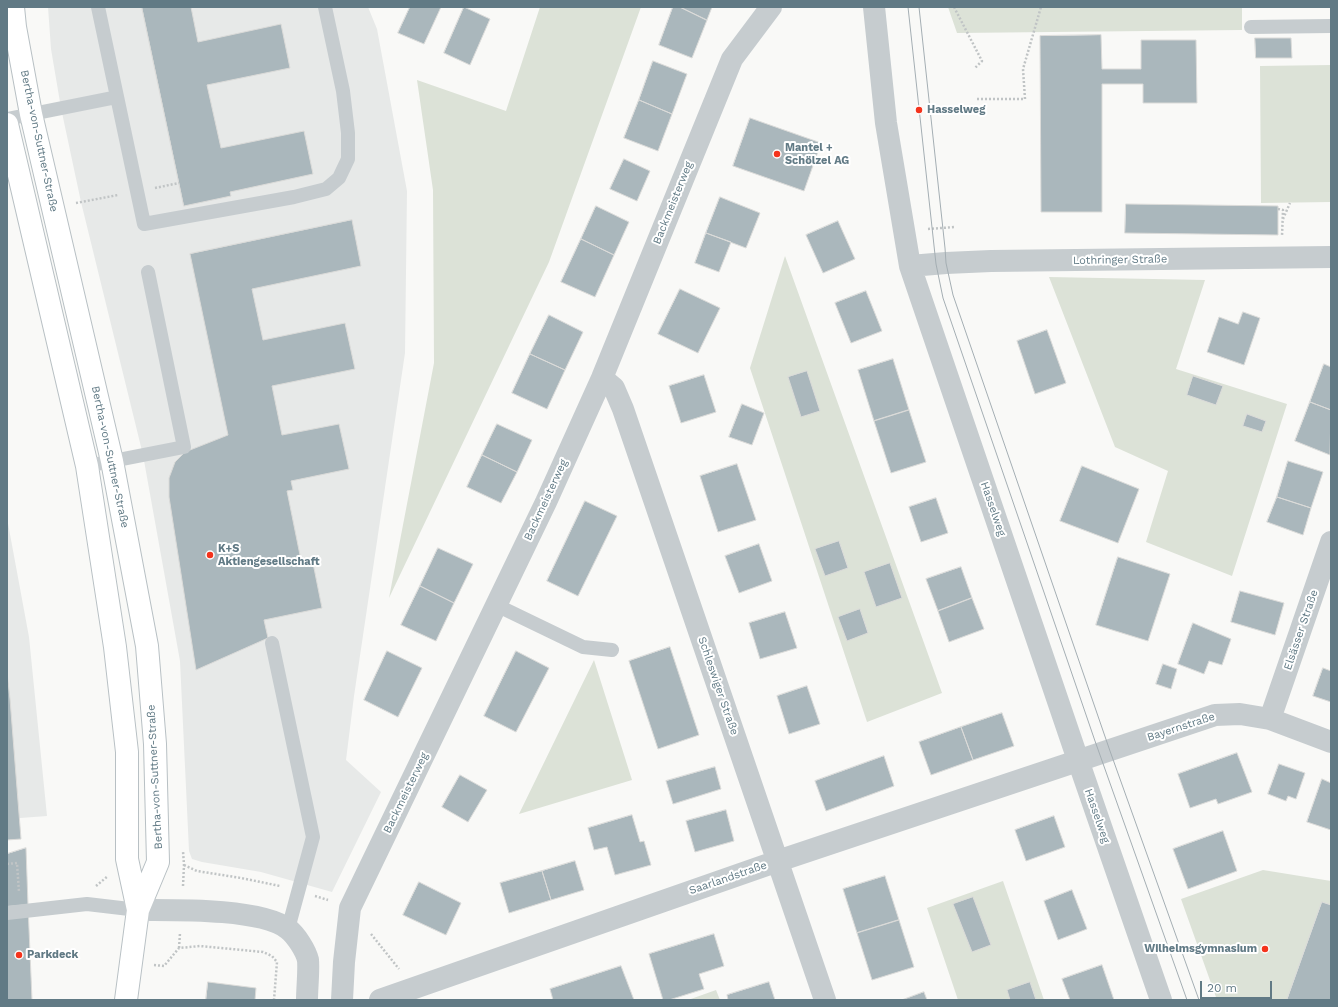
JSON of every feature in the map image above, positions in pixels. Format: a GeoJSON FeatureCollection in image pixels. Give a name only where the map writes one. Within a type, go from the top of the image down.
{"type":"FeatureCollection","features":[{"type":"Feature","properties":{"kind":"main road","name":"Bertha-von-Suttner-Straße"},"geometry":{"type":"LineString","coordinates":[[13,7],[15,27],[31,114],[112,461],[146,646],[155,744],[158,862],[138,910],[126,1000]]}},
{"type":"Feature","properties":{"kind":"main road","name":"Bertha-von-Suttner-Straße"},"geometry":{"type":"LineString","coordinates":[[7,124],[87,466],[115,647],[127,752],[127,859],[138,910]]}},
{"type":"Feature","properties":{"kind":"street","name":"Backmeisterweg"},"geometry":{"type":"LineString","coordinates":[[342,1000],[344,962],[350,908],[546,502],[602,378],[732,59],[772,7]]}},
{"type":"Feature","properties":{"kind":"street","name":"Hasselweg"},"geometry":{"type":"LineString","coordinates":[[874,7],[886,123],[910,266],[1161,1000]]}},
{"type":"Feature","properties":{"kind":"street","name":"Lothringer Straße"},"geometry":{"type":"LineString","coordinates":[[910,266],[991,261],[1331,257]]}},
{"type":"Feature","properties":{"kind":"street","name":"Schleswiger Straße"},"geometry":{"type":"LineString","coordinates":[[602,378],[614,388],[623,409],[825,1000]]}},
{"type":"Feature","properties":{"kind":"street","name":"Elsässer Straße"},"geometry":{"type":"LineString","coordinates":[[1270,719],[1331,542]]}},
{"type":"Feature","properties":{"kind":"street","name":"Bayernstraße"},"geometry":{"type":"LineString","coordinates":[[1078,760],[1110,751],[1215,715],[1240,714],[1270,719],[1331,742]]}},
{"type":"Feature","properties":{"kind":"street","name":"Saarlandstraße"},"geometry":{"type":"LineString","coordinates":[[380,1000],[778,861],[1078,760]]}},
{"type":"Feature","properties":{"kind":"street"},"geometry":{"type":"LineString","coordinates":[[138,910],[198,911],[255,916],[276,922],[288,929],[298,939],[308,960],[307,1000]]}},
{"type":"Feature","properties":{"kind":"lane"},"geometry":{"type":"LineString","coordinates":[[98,7],[144,224],[294,197],[326,189],[339,178],[348,159],[348,133],[343,92],[325,7]]}},
{"type":"Feature","properties":{"kind":"lane"},"geometry":{"type":"LineString","coordinates":[[1251,27],[1331,26]]}},
{"type":"Feature","properties":{"kind":"lane"},"geometry":{"type":"LineString","coordinates":[[7,119],[116,97]]}},
{"type":"Feature","properties":{"kind":"lane"},"geometry":{"type":"LineString","coordinates":[[87,466],[184,447],[148,272]]}},
{"type":"Feature","properties":{"kind":"lane"},"geometry":{"type":"LineString","coordinates":[[496,605],[583,647],[612,650]]}},
{"type":"Feature","properties":{"kind":"lane"},"geometry":{"type":"LineString","coordinates":[[272,643],[314,837],[288,929]]}},
{"type":"Feature","properties":{"kind":"lane"},"geometry":{"type":"LineString","coordinates":[[7,913],[87,904],[138,910]]}},
{"type":"Feature","properties":{"kind":"path"},"geometry":{"type":"LineString","coordinates":[[954,7],[982,60],[974,68]]}},
{"type":"Feature","properties":{"kind":"path"},"geometry":{"type":"LineString","coordinates":[[977,98],[1025,99],[1023,69],[1041,7]]}},
{"type":"Feature","properties":{"kind":"path"},"geometry":{"type":"LineString","coordinates":[[1282,221],[1290,203]]}},
{"type":"Feature","properties":{"kind":"path"},"geometry":{"type":"LineString","coordinates":[[1278,209],[1283,210],[1282,258]]}},
{"type":"Feature","properties":{"kind":"path"},"geometry":{"type":"LineString","coordinates":[[7,864],[17,863],[19,894]]}},
{"type":"Feature","properties":{"kind":"path"},"geometry":{"type":"LineString","coordinates":[[184,864],[197,871],[278,885],[350,908],[415,988]]}},
{"type":"Feature","properties":{"kind":"path"},"geometry":{"type":"LineString","coordinates":[[130,963],[164,966],[179,948],[200,946],[263,952],[272,956],[277,962],[274,1000]]}},
{"type":"Feature","properties":{"kind":"shaded area"},"geometry":{"type":"Polygon","coordinates":[[[48,7],[368,7],[377,29],[407,191],[405,353],[354,696],[346,760],[381,792],[332,892],[261,872],[202,862],[192,859],[189,851],[180,661],[143,455],[81,202],[61,108],[51,49],[48,7]]]}},
{"type":"Feature","properties":{"kind":"shaded area"},"geometry":{"type":"Polygon","coordinates":[[[540,7],[641,7],[549,262],[389,598],[434,363],[433,190],[417,80],[506,111],[540,7]]]}},
{"type":"Feature","properties":{"kind":"shaded area"},"geometry":{"type":"Polygon","coordinates":[[[948,7],[1242,7],[1242,30],[957,33],[948,7]]]}},
{"type":"Feature","properties":{"kind":"shaded area"},"geometry":{"type":"Polygon","coordinates":[[[1331,65],[1331,202],[1261,203],[1260,66],[1331,65]]]}},
{"type":"Feature","properties":{"kind":"shaded area"},"geometry":{"type":"Polygon","coordinates":[[[785,256],[942,693],[867,722],[750,368],[785,256]]]}},
{"type":"Feature","properties":{"kind":"shaded area"},"geometry":{"type":"Polygon","coordinates":[[[1049,277],[1205,280],[1176,369],[1287,404],[1232,576],[1146,542],[1168,471],[1115,447],[1049,277]]]}},
{"type":"Feature","properties":{"kind":"shaded area"},"geometry":{"type":"Polygon","coordinates":[[[7,518],[29,637],[47,816],[7,819],[7,518]]]}},
{"type":"Feature","properties":{"kind":"shaded area"},"geometry":{"type":"Polygon","coordinates":[[[594,660],[632,780],[519,814],[594,660]]]}},
{"type":"Feature","properties":{"kind":"shaded area","name":"Wilhelmsgymnasium"},"geometry":{"type":"Polygon","coordinates":[[[1263,870],[1331,881],[1331,905],[1322,902],[1287,1000],[1217,1000],[1181,899],[1263,870]]]}},
{"type":"Feature","properties":{"kind":"shaded area"},"geometry":{"type":"Polygon","coordinates":[[[1003,881],[1044,1000],[958,1000],[927,908],[1003,881]]]}},
{"type":"Feature","properties":{"kind":"shaded area"},"geometry":{"type":"Polygon","coordinates":[[[716,990],[720,1000],[688,1000],[716,990]]]}},
{"type":"Feature","properties":{"kind":"building"},"geometry":{"type":"Polygon","coordinates":[[[142,7],[191,7],[198,42],[281,24],[290,68],[207,85],[221,148],[304,131],[313,174],[230,192],[231,196],[184,206],[142,7]]]}},
{"type":"Feature","properties":{"kind":"building"},"geometry":{"type":"Polygon","coordinates":[[[410,7],[441,7],[424,44],[398,33],[410,7]]]}},
{"type":"Feature","properties":{"kind":"building"},"geometry":{"type":"Polygon","coordinates":[[[464,7],[490,19],[470,65],[444,53],[464,7]]]}},
{"type":"Feature","properties":{"kind":"building"},"geometry":{"type":"Polygon","coordinates":[[[673,7],[680,7],[707,20],[692,58],[659,45],[673,7]]]}},
{"type":"Feature","properties":{"kind":"building"},"geometry":{"type":"Polygon","coordinates":[[[680,7],[712,7],[707,20],[680,7]]]}},
{"type":"Feature","properties":{"kind":"building"},"geometry":{"type":"Polygon","coordinates":[[[1101,35],[1102,69],[1141,69],[1141,40],[1196,40],[1197,103],[1143,103],[1143,84],[1102,84],[1102,212],[1041,212],[1040,36],[1101,35]]]}},
{"type":"Feature","properties":{"kind":"building"},"geometry":{"type":"Polygon","coordinates":[[[1255,38],[1291,38],[1292,58],[1256,58],[1255,38]]]}},
{"type":"Feature","properties":{"kind":"building"},"geometry":{"type":"Polygon","coordinates":[[[653,61],[687,74],[672,114],[639,100],[653,61]]]}},
{"type":"Feature","properties":{"kind":"building"},"geometry":{"type":"Polygon","coordinates":[[[639,100],[672,114],[658,151],[624,138],[639,100]]]}},
{"type":"Feature","properties":{"kind":"building","name":"Mantel + Schölzel AG"},"geometry":{"type":"Polygon","coordinates":[[[750,118],[821,143],[804,191],[733,166],[750,118]]]}},
{"type":"Feature","properties":{"kind":"building"},"geometry":{"type":"Polygon","coordinates":[[[624,159],[650,171],[637,201],[610,189],[624,159]]]}},
{"type":"Feature","properties":{"kind":"building"},"geometry":{"type":"Polygon","coordinates":[[[720,197],[760,213],[746,248],[706,233],[720,197]]]}},
{"type":"Feature","properties":{"kind":"building"},"geometry":{"type":"Polygon","coordinates":[[[1126,204],[1278,206],[1278,235],[1125,233],[1126,204]]]}},
{"type":"Feature","properties":{"kind":"building"},"geometry":{"type":"Polygon","coordinates":[[[596,206],[629,222],[614,255],[581,239],[596,206]]]}},
{"type":"Feature","properties":{"kind":"building"},"geometry":{"type":"Polygon","coordinates":[[[352,220],[361,266],[252,289],[263,340],[345,323],[355,369],[272,386],[282,435],[339,424],[349,469],[291,481],[293,490],[287,491],[302,565],[313,563],[322,608],[264,620],[268,638],[196,670],[169,497],[169,478],[175,462],[185,452],[228,435],[190,254],[352,220]]]}},
{"type":"Feature","properties":{"kind":"building"},"geometry":{"type":"Polygon","coordinates":[[[838,221],[855,259],[823,273],[806,235],[838,221]]]}},
{"type":"Feature","properties":{"kind":"building"},"geometry":{"type":"Polygon","coordinates":[[[706,233],[731,242],[719,272],[695,263],[706,233]]]}},
{"type":"Feature","properties":{"kind":"building"},"geometry":{"type":"Polygon","coordinates":[[[581,239],[614,255],[595,297],[561,282],[581,239]]]}},
{"type":"Feature","properties":{"kind":"building"},"geometry":{"type":"Polygon","coordinates":[[[680,289],[720,308],[698,353],[658,334],[680,289]]]}},
{"type":"Feature","properties":{"kind":"building"},"geometry":{"type":"Polygon","coordinates":[[[866,291],[882,331],[851,343],[835,303],[866,291]]]}},
{"type":"Feature","properties":{"kind":"building"},"geometry":{"type":"Polygon","coordinates":[[[1243,312],[1260,318],[1244,365],[1207,352],[1219,317],[1238,324],[1243,312]]]}},
{"type":"Feature","properties":{"kind":"building"},"geometry":{"type":"Polygon","coordinates":[[[549,315],[583,332],[565,370],[530,354],[549,315]]]}},
{"type":"Feature","properties":{"kind":"building"},"geometry":{"type":"Polygon","coordinates":[[[1047,330],[1066,383],[1035,394],[1017,341],[1047,330]]]}},
{"type":"Feature","properties":{"kind":"building"},"geometry":{"type":"Polygon","coordinates":[[[530,354],[565,370],[547,409],[512,393],[530,354]]]}},
{"type":"Feature","properties":{"kind":"building"},"geometry":{"type":"Polygon","coordinates":[[[893,359],[909,410],[874,421],[858,370],[893,359]]]}},
{"type":"Feature","properties":{"kind":"building"},"geometry":{"type":"Polygon","coordinates":[[[1324,364],[1331,367],[1331,410],[1310,402],[1324,364]]]}},
{"type":"Feature","properties":{"kind":"building"},"geometry":{"type":"Polygon","coordinates":[[[807,371],[820,411],[801,417],[788,377],[807,371]]]}},
{"type":"Feature","properties":{"kind":"building"},"geometry":{"type":"Polygon","coordinates":[[[704,375],[716,412],[681,423],[669,386],[704,375]]]}},
{"type":"Feature","properties":{"kind":"building"},"geometry":{"type":"Polygon","coordinates":[[[1193,376],[1223,386],[1216,405],[1187,395],[1193,376]]]}},
{"type":"Feature","properties":{"kind":"building"},"geometry":{"type":"Polygon","coordinates":[[[1310,402],[1331,410],[1330,455],[1295,441],[1310,402]]]}},
{"type":"Feature","properties":{"kind":"building"},"geometry":{"type":"Polygon","coordinates":[[[742,404],[764,413],[752,445],[729,437],[742,404]]]}},
{"type":"Feature","properties":{"kind":"building"},"geometry":{"type":"Polygon","coordinates":[[[909,410],[926,462],[891,473],[874,421],[909,410]]]}},
{"type":"Feature","properties":{"kind":"building"},"geometry":{"type":"Polygon","coordinates":[[[1247,414],[1266,421],[1262,432],[1243,426],[1247,414]]]}},
{"type":"Feature","properties":{"kind":"building"},"geometry":{"type":"Polygon","coordinates":[[[497,424],[532,440],[517,472],[482,455],[497,424]]]}},
{"type":"Feature","properties":{"kind":"building"},"geometry":{"type":"Polygon","coordinates":[[[482,455],[517,472],[501,503],[467,487],[482,455]]]}},
{"type":"Feature","properties":{"kind":"building"},"geometry":{"type":"Polygon","coordinates":[[[1288,461],[1323,472],[1311,508],[1277,497],[1288,461]]]}},
{"type":"Feature","properties":{"kind":"building"},"geometry":{"type":"Polygon","coordinates":[[[737,464],[756,520],[718,532],[700,476],[737,464]]]}},
{"type":"Feature","properties":{"kind":"building"},"geometry":{"type":"Polygon","coordinates":[[[1082,466],[1139,489],[1118,543],[1060,521],[1082,466]]]}},
{"type":"Feature","properties":{"kind":"building"},"geometry":{"type":"Polygon","coordinates":[[[1277,497],[1311,508],[1303,535],[1267,522],[1277,497]]]}},
{"type":"Feature","properties":{"kind":"building"},"geometry":{"type":"Polygon","coordinates":[[[936,498],[948,533],[921,542],[909,507],[936,498]]]}},
{"type":"Feature","properties":{"kind":"building"},"geometry":{"type":"Polygon","coordinates":[[[585,501],[617,516],[578,596],[547,581],[585,501]]]}},
{"type":"Feature","properties":{"kind":"building"},"geometry":{"type":"Polygon","coordinates":[[[839,541],[848,568],[825,576],[815,549],[839,541]]]}},
{"type":"Feature","properties":{"kind":"building"},"geometry":{"type":"Polygon","coordinates":[[[759,544],[772,581],[739,593],[725,556],[759,544]]]}},
{"type":"Feature","properties":{"kind":"building"},"geometry":{"type":"Polygon","coordinates":[[[438,548],[473,564],[454,603],[420,586],[438,548]]]}},
{"type":"Feature","properties":{"kind":"building"},"geometry":{"type":"Polygon","coordinates":[[[1118,557],[1170,574],[1148,641],[1096,625],[1118,557]]]}},
{"type":"Feature","properties":{"kind":"building"},"geometry":{"type":"Polygon","coordinates":[[[890,563],[902,598],[876,607],[864,572],[890,563]]]}},
{"type":"Feature","properties":{"kind":"building"},"geometry":{"type":"Polygon","coordinates":[[[961,567],[972,598],[938,611],[926,579],[961,567]]]}},
{"type":"Feature","properties":{"kind":"building"},"geometry":{"type":"Polygon","coordinates":[[[420,586],[454,603],[436,641],[401,625],[420,586]]]}},
{"type":"Feature","properties":{"kind":"building"},"geometry":{"type":"Polygon","coordinates":[[[1240,591],[1284,603],[1275,635],[1231,622],[1240,591]]]}},
{"type":"Feature","properties":{"kind":"building"},"geometry":{"type":"Polygon","coordinates":[[[972,598],[984,629],[949,642],[938,611],[972,598]]]}},
{"type":"Feature","properties":{"kind":"building"},"geometry":{"type":"Polygon","coordinates":[[[860,609],[868,633],[847,641],[838,617],[860,609]]]}},
{"type":"Feature","properties":{"kind":"building"},"geometry":{"type":"Polygon","coordinates":[[[785,612],[797,648],[760,659],[749,623],[785,612]]]}},
{"type":"Feature","properties":{"kind":"building"},"geometry":{"type":"Polygon","coordinates":[[[1193,623],[1231,639],[1222,665],[1209,661],[1204,674],[1178,664],[1193,623]]]}},
{"type":"Feature","properties":{"kind":"building"},"geometry":{"type":"Polygon","coordinates":[[[670,647],[699,735],[658,749],[629,661],[670,647]]]}},
{"type":"Feature","properties":{"kind":"building"},"geometry":{"type":"Polygon","coordinates":[[[387,651],[422,668],[398,717],[364,700],[387,651]]]}},
{"type":"Feature","properties":{"kind":"building"},"geometry":{"type":"Polygon","coordinates":[[[516,651],[549,668],[516,732],[484,716],[516,651]]]}},
{"type":"Feature","properties":{"kind":"building"},"geometry":{"type":"Polygon","coordinates":[[[1163,664],[1177,669],[1171,689],[1156,684],[1163,664]]]}},
{"type":"Feature","properties":{"kind":"building"},"geometry":{"type":"Polygon","coordinates":[[[1323,668],[1331,671],[1331,702],[1313,696],[1323,668]]]}},
{"type":"Feature","properties":{"kind":"building"},"geometry":{"type":"Polygon","coordinates":[[[7,673],[21,839],[7,840],[7,673]]]}},
{"type":"Feature","properties":{"kind":"building"},"geometry":{"type":"Polygon","coordinates":[[[807,686],[820,724],[789,734],[777,696],[807,686]]]}},
{"type":"Feature","properties":{"kind":"building"},"geometry":{"type":"Polygon","coordinates":[[[1002,713],[1014,746],[973,760],[961,727],[1002,713]]]}},
{"type":"Feature","properties":{"kind":"building"},"geometry":{"type":"Polygon","coordinates":[[[961,727],[973,760],[931,775],[919,742],[961,727]]]}},
{"type":"Feature","properties":{"kind":"building"},"geometry":{"type":"Polygon","coordinates":[[[1237,753],[1252,792],[1218,804],[1216,799],[1190,808],[1178,774],[1237,753]]]}},
{"type":"Feature","properties":{"kind":"building"},"geometry":{"type":"Polygon","coordinates":[[[884,756],[894,786],[826,811],[815,781],[884,756]]]}},
{"type":"Feature","properties":{"kind":"building"},"geometry":{"type":"Polygon","coordinates":[[[1279,764],[1305,773],[1296,799],[1288,796],[1286,801],[1268,794],[1279,764]]]}},
{"type":"Feature","properties":{"kind":"building"},"geometry":{"type":"Polygon","coordinates":[[[715,767],[721,789],[673,804],[666,781],[715,767]]]}},
{"type":"Feature","properties":{"kind":"building"},"geometry":{"type":"Polygon","coordinates":[[[460,775],[487,790],[468,822],[442,807],[460,775]]]}},
{"type":"Feature","properties":{"kind":"building"},"geometry":{"type":"Polygon","coordinates":[[[1322,779],[1331,783],[1331,830],[1307,822],[1322,779]]]}},
{"type":"Feature","properties":{"kind":"building"},"geometry":{"type":"Polygon","coordinates":[[[726,810],[734,841],[695,852],[686,821],[726,810]]]}},
{"type":"Feature","properties":{"kind":"building"},"geometry":{"type":"Polygon","coordinates":[[[632,815],[640,842],[644,841],[651,865],[615,875],[607,847],[594,850],[588,828],[632,815]]]}},
{"type":"Feature","properties":{"kind":"building"},"geometry":{"type":"Polygon","coordinates":[[[1054,816],[1065,847],[1026,861],[1015,830],[1054,816]]]}},
{"type":"Feature","properties":{"kind":"building"},"geometry":{"type":"Polygon","coordinates":[[[1223,831],[1237,871],[1188,889],[1173,849],[1223,831]]]}},
{"type":"Feature","properties":{"kind":"building"},"geometry":{"type":"Polygon","coordinates":[[[26,848],[28,905],[7,907],[7,854],[26,848]]]}},
{"type":"Feature","properties":{"kind":"building"},"geometry":{"type":"Polygon","coordinates":[[[575,861],[584,890],[551,900],[542,871],[575,861]]]}},
{"type":"Feature","properties":{"kind":"building"},"geometry":{"type":"Polygon","coordinates":[[[542,871],[551,900],[509,913],[500,883],[542,871]]]}},
{"type":"Feature","properties":{"kind":"building"},"geometry":{"type":"Polygon","coordinates":[[[885,876],[899,920],[857,933],[843,889],[885,876]]]}},
{"type":"Feature","properties":{"kind":"building"},"geometry":{"type":"Polygon","coordinates":[[[419,882],[461,903],[446,935],[403,915],[419,882]]]}},
{"type":"Feature","properties":{"kind":"building"},"geometry":{"type":"Polygon","coordinates":[[[1072,890],[1087,929],[1058,940],[1044,901],[1072,890]]]}},
{"type":"Feature","properties":{"kind":"building"},"geometry":{"type":"Polygon","coordinates":[[[973,897],[991,945],[972,952],[953,904],[973,897]]]}},
{"type":"Feature","properties":{"kind":"building"},"geometry":{"type":"Polygon","coordinates":[[[1322,902],[1331,905],[1331,1000],[1287,1000],[1322,902]]]}},
{"type":"Feature","properties":{"kind":"building","name":"Parkdeck"},"geometry":{"type":"Polygon","coordinates":[[[28,905],[32,1000],[7,1000],[7,907],[28,905]]]}},
{"type":"Feature","properties":{"kind":"building"},"geometry":{"type":"Polygon","coordinates":[[[899,920],[914,967],[872,980],[857,933],[899,920]]]}},
{"type":"Feature","properties":{"kind":"building"},"geometry":{"type":"Polygon","coordinates":[[[714,934],[724,966],[699,974],[704,989],[669,1000],[663,1000],[649,954],[714,934]]]}},
{"type":"Feature","properties":{"kind":"building"},"geometry":{"type":"Polygon","coordinates":[[[1102,965],[1114,1000],[1070,1000],[1062,979],[1102,965]]]}},
{"type":"Feature","properties":{"kind":"building"},"geometry":{"type":"Polygon","coordinates":[[[621,966],[634,1000],[553,1000],[550,989],[621,966]]]}},
{"type":"Feature","properties":{"kind":"building"},"geometry":{"type":"Polygon","coordinates":[[[208,982],[256,988],[255,1000],[206,1000],[208,982]]]}},
{"type":"Feature","properties":{"kind":"building"},"geometry":{"type":"Polygon","coordinates":[[[769,982],[775,1000],[728,1000],[727,995],[769,982]]]}},
{"type":"Feature","properties":{"kind":"building"},"geometry":{"type":"Polygon","coordinates":[[[1030,982],[1036,1000],[1010,1000],[1007,990],[1030,982]]]}},
{"type":"Feature","properties":{"kind":"building"},"geometry":{"type":"Polygon","coordinates":[[[924,992],[927,1000],[902,1000],[924,992]]]}},
{"type":"Feature","properties":{"kind":"tram line"},"geometry":{"type":"LineString","coordinates":[[908,7],[936,264],[943,298],[1095,741],[1187,1000]]}},
{"type":"Feature","properties":{"kind":"tram line"},"geometry":{"type":"LineString","coordinates":[[919,7],[946,263],[953,295],[1110,751],[1199,1000]]}},
{"type":"Feature","properties":{"kind":"place","name":"Hasselweg"},"geometry":{"type":"Point","coordinates":[919,110]}},
{"type":"Feature","properties":{"kind":"place","name":"Mantel + Schölzel AG"},"geometry":{"type":"Point","coordinates":[777,154]}},
{"type":"Feature","properties":{"kind":"place","name":"K+S Aktiengesellschaft"},"geometry":{"type":"Point","coordinates":[210,555]}},
{"type":"Feature","properties":{"kind":"place","name":"Wilhelmsgymnasium"},"geometry":{"type":"Point","coordinates":[1265,949]}},
{"type":"Feature","properties":{"kind":"place","name":"Parkdeck"},"geometry":{"type":"Point","coordinates":[19,955]}}]}
